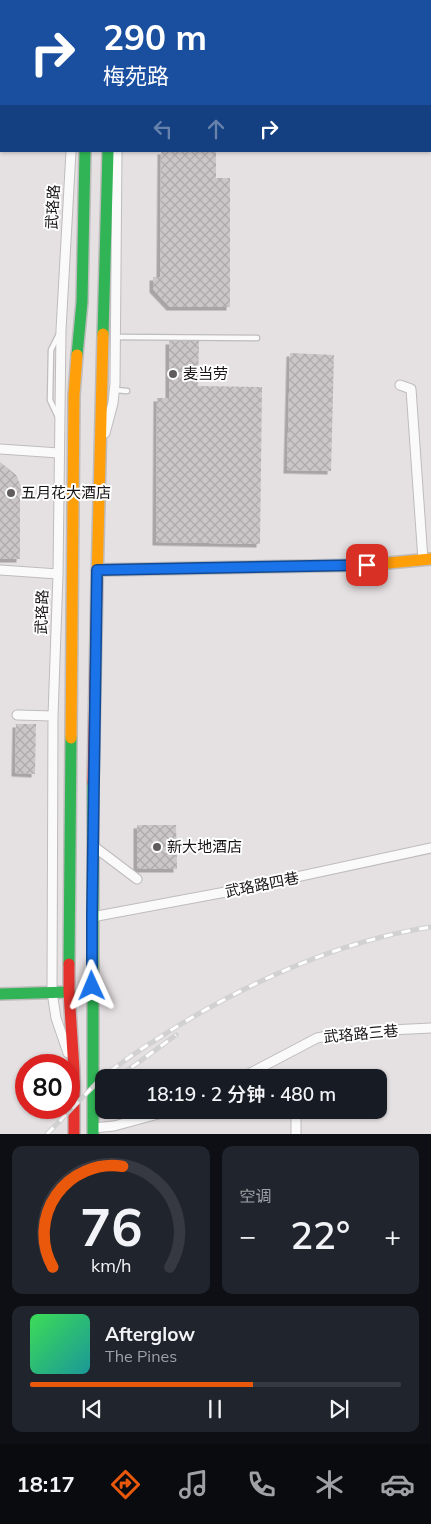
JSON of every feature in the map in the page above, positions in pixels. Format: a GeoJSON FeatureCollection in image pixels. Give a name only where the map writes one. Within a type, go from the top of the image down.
{"type":"FeatureCollection","features":[{"type":"Feature","properties":{"kind":"main road","name":"武珞路"},"geometry":{"type":"LineString","coordinates":[[73,1054],[68,992],[74,395],[82,302],[86,152]]}},
{"type":"Feature","properties":{"kind":"main road"},"geometry":{"type":"LineString","coordinates":[[93,1131],[92,845],[99,452],[108,152]]}},
{"type":"Feature","properties":{"kind":"main road"},"geometry":{"type":"LineString","coordinates":[[97,570],[367,565],[427,559]]}},
{"type":"Feature","properties":{"kind":"main road"},"geometry":{"type":"LineString","coordinates":[[0,994],[68,992]]}},
{"type":"Feature","properties":{"kind":"main road","name":"武珞路"},"geometry":{"type":"LineString","coordinates":[[74,1119],[74,1134]]}},
{"type":"Feature","properties":{"kind":"street","name":"武珞路"},"geometry":{"type":"LineString","coordinates":[[68,1054],[56,1018],[52,992],[53,716],[58,574],[61,330],[71,152]]}},
{"type":"Feature","properties":{"kind":"street"},"geometry":{"type":"LineString","coordinates":[[99,452],[113,403],[114,390],[117,152]]}},
{"type":"Feature","properties":{"kind":"street"},"geometry":{"type":"LineString","coordinates":[[400,386],[411,389],[427,559]]}},
{"type":"Feature","properties":{"kind":"street"},"geometry":{"type":"LineString","coordinates":[[0,449],[59,453]]}},
{"type":"Feature","properties":{"kind":"street"},"geometry":{"type":"LineString","coordinates":[[0,570],[58,574]]}},
{"type":"Feature","properties":{"kind":"street"},"geometry":{"type":"LineString","coordinates":[[17,715],[53,716]]}},
{"type":"Feature","properties":{"kind":"street"},"geometry":{"type":"LineString","coordinates":[[92,845],[137,878]]}},
{"type":"Feature","properties":{"kind":"street","name":"武珞路四巷"},"geometry":{"type":"LineString","coordinates":[[92,917],[240,889],[431,848]]}},
{"type":"Feature","properties":{"kind":"street","name":"武珞路三巷"},"geometry":{"type":"LineString","coordinates":[[258,1069],[316,1038],[349,1032],[431,1028]]}},
{"type":"Feature","properties":{"kind":"street"},"geometry":{"type":"LineString","coordinates":[[93,1131],[140,1119]]}},
{"type":"Feature","properties":{"kind":"street"},"geometry":{"type":"LineString","coordinates":[[296,1119],[296,1134]]}},
{"type":"Feature","properties":{"kind":"lane"},"geometry":{"type":"LineString","coordinates":[[116,337],[257,338]]}},
{"type":"Feature","properties":{"kind":"lane"},"geometry":{"type":"LineString","coordinates":[[114,390],[127,391]]}},
{"type":"Feature","properties":{"kind":"building"},"geometry":{"type":"Polygon","coordinates":[[[161,152],[216,152],[216,178],[230,178],[230,307],[170,307],[153,289],[153,277],[160,277],[161,152]]]}},
{"type":"Feature","properties":{"kind":"building"},"geometry":{"type":"Polygon","coordinates":[[[169,341],[199,341],[198,386],[262,387],[260,544],[156,542],[157,398],[169,398],[169,341]]]}},
{"type":"Feature","properties":{"kind":"building"},"geometry":{"type":"Polygon","coordinates":[[[290,353],[334,355],[331,471],[287,470],[290,353]]]}},
{"type":"Feature","properties":{"kind":"building"},"geometry":{"type":"Polygon","coordinates":[[[0,462],[16,475],[21,486],[20,559],[0,559],[0,462]]]}},
{"type":"Feature","properties":{"kind":"building"},"geometry":{"type":"Polygon","coordinates":[[[16,724],[36,724],[35,774],[15,773],[16,724]]]}},
{"type":"Feature","properties":{"kind":"building","name":"新大地酒店"},"geometry":{"type":"Polygon","coordinates":[[[137,825],[176,825],[177,869],[137,869],[137,825]]]}},
{"type":"Feature","properties":{"kind":"railway"},"geometry":{"type":"LineString","coordinates":[[47,1134],[93,1086],[116,1067],[165,1034],[227,998],[293,967],[327,954],[361,943],[431,927]]}},
{"type":"Feature","properties":{"kind":"railway"},"geometry":{"type":"LineString","coordinates":[[129,1069],[176,1035]]}},
{"type":"Feature","properties":{"kind":"traffic: fast"},"geometry":{"type":"LineString","coordinates":[[77,355],[82,302],[85,152]]}},
{"type":"Feature","properties":{"kind":"traffic: fast"},"geometry":{"type":"LineString","coordinates":[[103,334],[108,152]]}},
{"type":"Feature","properties":{"kind":"traffic: fast"},"geometry":{"type":"LineString","coordinates":[[69,964],[71,738]]}},
{"type":"Feature","properties":{"kind":"traffic: fast"},"geometry":{"type":"LineString","coordinates":[[93,783],[93,1134]]}},
{"type":"Feature","properties":{"kind":"traffic: fast"},"geometry":{"type":"LineString","coordinates":[[0,994],[69,992]]}},
{"type":"Feature","properties":{"kind":"traffic: slow"},"geometry":{"type":"LineString","coordinates":[[97,583],[103,334]]}},
{"type":"Feature","properties":{"kind":"traffic: slow"},"geometry":{"type":"LineString","coordinates":[[71,738],[74,395],[77,355]]}},
{"type":"Feature","properties":{"kind":"traffic: slow"},"geometry":{"type":"LineString","coordinates":[[97,570],[367,565],[431,559]]}},
{"type":"Feature","properties":{"kind":"traffic: jam"},"geometry":{"type":"LineString","coordinates":[[93,783],[97,583]]}},
{"type":"Feature","properties":{"kind":"traffic: jam"},"geometry":{"type":"LineString","coordinates":[[69,964],[74,1070],[74,1134]]}},
{"type":"Feature","properties":{"kind":"place","name":"麦当劳"},"geometry":{"type":"Point","coordinates":[173,374]}},
{"type":"Feature","properties":{"kind":"place","name":"五月花大酒店"},"geometry":{"type":"Point","coordinates":[11,493]}},
{"type":"Feature","properties":{"kind":"place","name":"新大地酒店"},"geometry":{"type":"Point","coordinates":[157,847]}},
{"type":"Feature","properties":{"kind":"route"},"geometry":{"type":"LineString","coordinates":[[92,986],[97,570],[367,565]]}}]}
